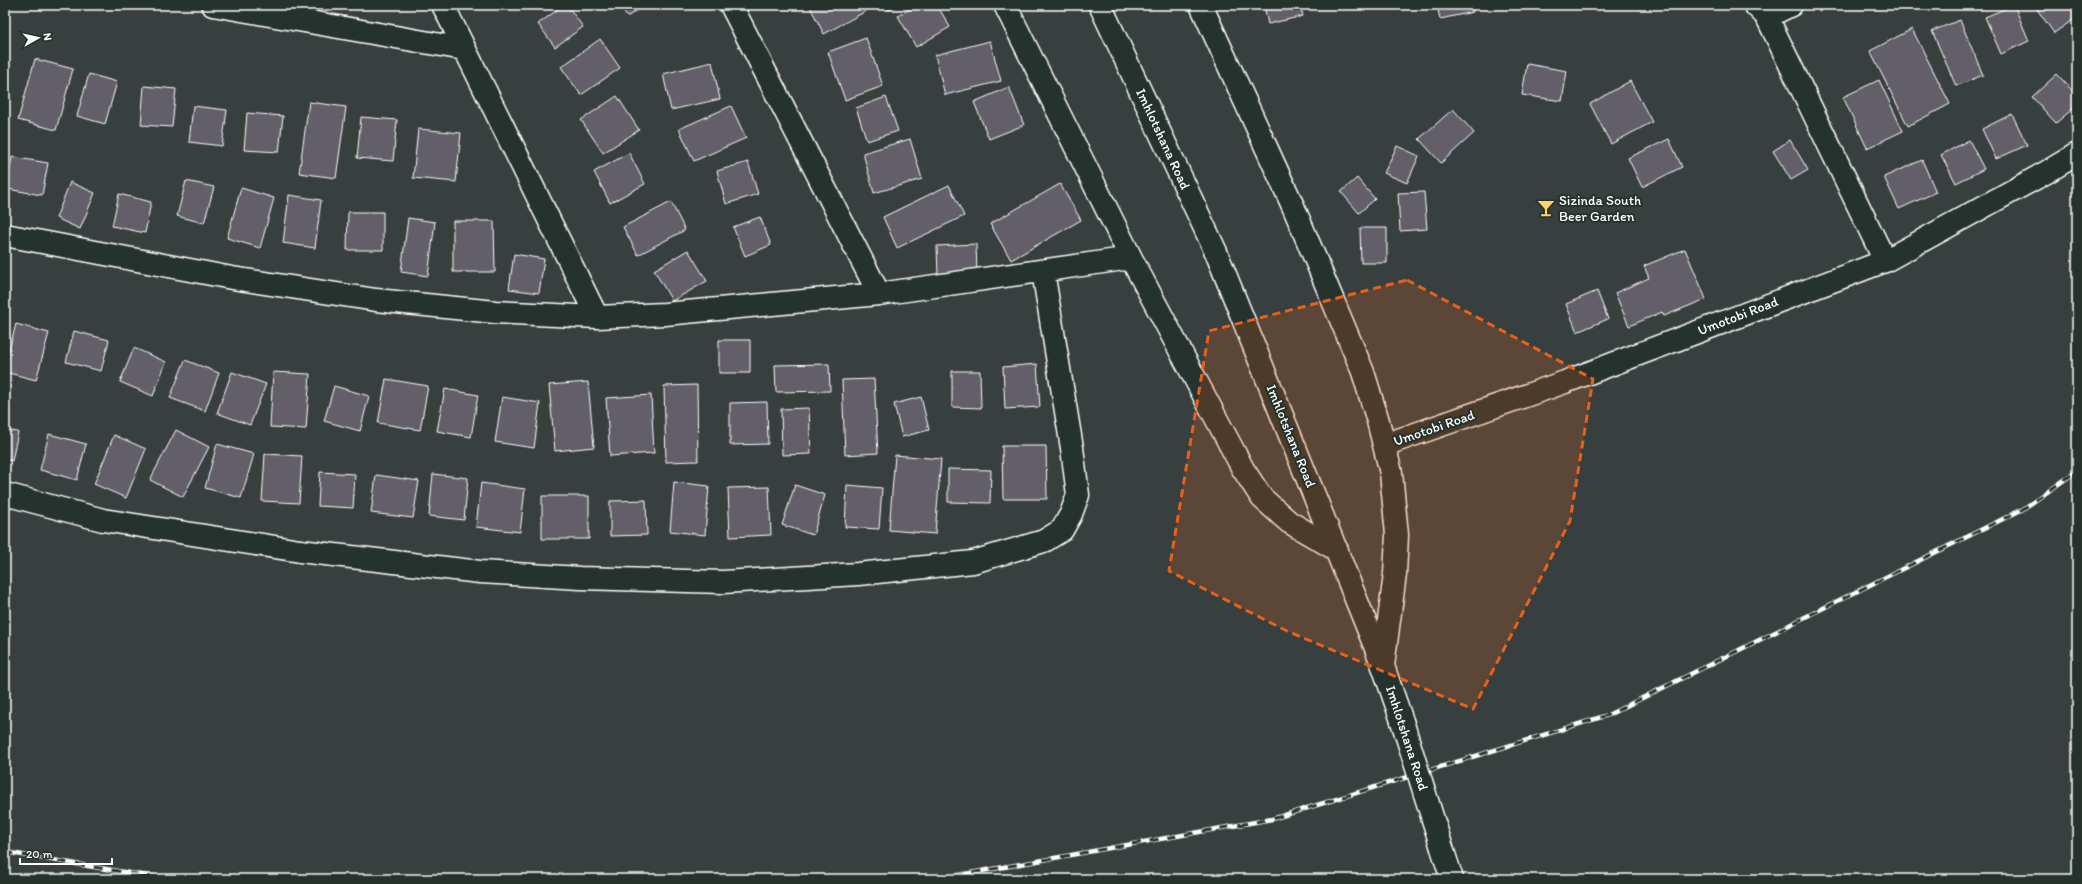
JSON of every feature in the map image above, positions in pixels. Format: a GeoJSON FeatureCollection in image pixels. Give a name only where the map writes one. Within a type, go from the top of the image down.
{"type":"FeatureCollection","features":[{"type":"Feature","properties":{"kind":"street"},"geometry":{"type":"LineString","coordinates":[[213,5],[464,49]]}},
{"type":"Feature","properties":{"kind":"street"},"geometry":{"type":"LineString","coordinates":[[443,5],[597,317]]}},
{"type":"Feature","properties":{"kind":"street"},"geometry":{"type":"LineString","coordinates":[[731,5],[879,294]]}},
{"type":"Feature","properties":{"kind":"street"},"geometry":{"type":"LineString","coordinates":[[1005,5],[1131,258],[1242,469],[1262,498],[1289,522],[1337,550]]}},
{"type":"Feature","properties":{"kind":"street","name":"Imhlotshana Road"},"geometry":{"type":"LineString","coordinates":[[1100,5],[1216,252],[1337,550],[1383,666],[1452,879]]}},
{"type":"Feature","properties":{"kind":"street"},"geometry":{"type":"LineString","coordinates":[[1201,5],[1293,206],[1360,365],[1384,445],[1391,473],[1397,535],[1395,574],[1383,666]]}},
{"type":"Feature","properties":{"kind":"street"},"geometry":{"type":"LineString","coordinates":[[1791,5],[1761,11],[1885,262]]}},
{"type":"Feature","properties":{"kind":"street","name":"Umotobi Road"},"geometry":{"type":"LineString","coordinates":[[1384,445],[1565,382],[1885,262],[2077,154]]}},
{"type":"Feature","properties":{"kind":"street"},"geometry":{"type":"LineString","coordinates":[[5,235],[232,278],[376,300],[495,312],[597,317],[666,314],[879,294],[1131,258]]}},
{"type":"Feature","properties":{"kind":"street"},"geometry":{"type":"LineString","coordinates":[[5,494],[103,520],[300,551],[480,572],[580,578],[723,582],[858,574],[973,562],[1044,541],[1062,530],[1071,514],[1078,495],[1071,441],[1043,271]]}},
{"type":"Feature","properties":{"kind":"highlighted area"},"geometry":{"type":"Polygon","coordinates":[[[1407,280],[1593,379],[1570,521],[1473,709],[1287,631],[1169,571],[1209,331],[1407,280]]]}},
{"type":"Feature","properties":{"kind":"building"},"geometry":{"type":"Polygon","coordinates":[[[564,5],[567,5],[583,27],[555,47],[538,24],[564,5]]]}},
{"type":"Feature","properties":{"kind":"building"},"geometry":{"type":"Polygon","coordinates":[[[619,5],[645,5],[627,17],[619,5]]]}},
{"type":"Feature","properties":{"kind":"building"},"geometry":{"type":"Polygon","coordinates":[[[809,5],[866,5],[868,10],[824,34],[809,5]]]}},
{"type":"Feature","properties":{"kind":"building"},"geometry":{"type":"Polygon","coordinates":[[[886,5],[900,5],[889,10],[886,5]]]}},
{"type":"Feature","properties":{"kind":"building"},"geometry":{"type":"Polygon","coordinates":[[[916,5],[937,5],[950,27],[916,47],[898,16],[916,5]]]}},
{"type":"Feature","properties":{"kind":"building"},"geometry":{"type":"Polygon","coordinates":[[[1264,5],[1300,5],[1303,16],[1268,24],[1264,5]]]}},
{"type":"Feature","properties":{"kind":"building"},"geometry":{"type":"Polygon","coordinates":[[[1437,5],[1471,5],[1473,12],[1440,19],[1437,5]]]}},
{"type":"Feature","properties":{"kind":"building"},"geometry":{"type":"Polygon","coordinates":[[[2014,5],[2029,41],[2001,54],[1985,17],[2014,5]]]}},
{"type":"Feature","properties":{"kind":"building"},"geometry":{"type":"Polygon","coordinates":[[[2034,5],[2077,5],[2077,17],[2054,33],[2034,5]]]}},
{"type":"Feature","properties":{"kind":"building"},"geometry":{"type":"Polygon","coordinates":[[[1960,20],[1983,75],[1956,86],[1932,31],[1960,20]]]}},
{"type":"Feature","properties":{"kind":"building"},"geometry":{"type":"Polygon","coordinates":[[[1912,29],[1950,104],[1908,126],[1870,51],[1912,29]]]}},
{"type":"Feature","properties":{"kind":"building"},"geometry":{"type":"Polygon","coordinates":[[[866,38],[883,86],[845,100],[828,52],[866,38]]]}},
{"type":"Feature","properties":{"kind":"building"},"geometry":{"type":"Polygon","coordinates":[[[600,39],[620,68],[581,95],[561,67],[600,39]]]}},
{"type":"Feature","properties":{"kind":"building"},"geometry":{"type":"Polygon","coordinates":[[[990,41],[1001,81],[945,95],[935,55],[990,41]]]}},
{"type":"Feature","properties":{"kind":"building"},"geometry":{"type":"Polygon","coordinates":[[[35,59],[73,69],[56,130],[18,120],[35,59]]]}},
{"type":"Feature","properties":{"kind":"building"},"geometry":{"type":"Polygon","coordinates":[[[712,62],[720,99],[671,110],[663,74],[712,62]]]}},
{"type":"Feature","properties":{"kind":"building"},"geometry":{"type":"Polygon","coordinates":[[[1527,64],[1567,71],[1562,101],[1522,95],[1527,64]]]}},
{"type":"Feature","properties":{"kind":"building"},"geometry":{"type":"Polygon","coordinates":[[[89,74],[117,82],[105,124],[77,116],[89,74]]]}},
{"type":"Feature","properties":{"kind":"building"},"geometry":{"type":"Polygon","coordinates":[[[2057,74],[2077,96],[2077,105],[2056,123],[2032,97],[2057,74]]]}},
{"type":"Feature","properties":{"kind":"building"},"geometry":{"type":"Polygon","coordinates":[[[1879,80],[1903,131],[1867,148],[1843,97],[1879,80]]]}},
{"type":"Feature","properties":{"kind":"building"},"geometry":{"type":"Polygon","coordinates":[[[1630,81],[1652,122],[1611,144],[1590,104],[1630,81]]]}},
{"type":"Feature","properties":{"kind":"building"},"geometry":{"type":"Polygon","coordinates":[[[144,86],[176,89],[172,127],[141,125],[144,86]]]}},
{"type":"Feature","properties":{"kind":"building"},"geometry":{"type":"Polygon","coordinates":[[[1009,87],[1024,125],[989,139],[974,102],[1009,87]]]}},
{"type":"Feature","properties":{"kind":"building"},"geometry":{"type":"Polygon","coordinates":[[[617,96],[639,130],[603,153],[581,120],[617,96]]]}},
{"type":"Feature","properties":{"kind":"building"},"geometry":{"type":"Polygon","coordinates":[[[886,97],[898,131],[867,141],[856,108],[886,97]]]}},
{"type":"Feature","properties":{"kind":"building"},"geometry":{"type":"Polygon","coordinates":[[[309,102],[346,107],[336,178],[299,173],[309,102]]]}},
{"type":"Feature","properties":{"kind":"building"},"geometry":{"type":"Polygon","coordinates":[[[193,106],[227,110],[222,146],[189,142],[193,106]]]}},
{"type":"Feature","properties":{"kind":"building"},"geometry":{"type":"Polygon","coordinates":[[[731,106],[746,138],[694,161],[679,129],[731,106]]]}},
{"type":"Feature","properties":{"kind":"building"},"geometry":{"type":"Polygon","coordinates":[[[1453,109],[1474,133],[1441,163],[1419,139],[1453,109]]]}},
{"type":"Feature","properties":{"kind":"building"},"geometry":{"type":"Polygon","coordinates":[[[247,113],[283,116],[279,152],[244,150],[247,113]]]}},
{"type":"Feature","properties":{"kind":"building"},"geometry":{"type":"Polygon","coordinates":[[[2012,114],[2027,145],[1996,159],[1982,129],[2012,114]]]}},
{"type":"Feature","properties":{"kind":"building"},"geometry":{"type":"Polygon","coordinates":[[[361,117],[397,120],[393,161],[357,158],[361,117]]]}},
{"type":"Feature","properties":{"kind":"building"},"geometry":{"type":"Polygon","coordinates":[[[418,129],[461,133],[456,182],[413,178],[418,129]]]}},
{"type":"Feature","properties":{"kind":"building"},"geometry":{"type":"Polygon","coordinates":[[[910,139],[922,179],[874,193],[863,153],[910,139]]]}},
{"type":"Feature","properties":{"kind":"building"},"geometry":{"type":"Polygon","coordinates":[[[1669,139],[1682,167],[1642,187],[1628,158],[1669,139]]]}},
{"type":"Feature","properties":{"kind":"building"},"geometry":{"type":"Polygon","coordinates":[[[1790,140],[1808,170],[1791,180],[1773,151],[1790,140]]]}},
{"type":"Feature","properties":{"kind":"building"},"geometry":{"type":"Polygon","coordinates":[[[1969,140],[1984,169],[1956,183],[1941,155],[1969,140]]]}},
{"type":"Feature","properties":{"kind":"building"},"geometry":{"type":"Polygon","coordinates":[[[1397,146],[1419,156],[1407,183],[1384,173],[1397,146]]]}},
{"type":"Feature","properties":{"kind":"building"},"geometry":{"type":"Polygon","coordinates":[[[629,153],[645,184],[610,203],[594,172],[629,153]]]}},
{"type":"Feature","properties":{"kind":"building"},"geometry":{"type":"Polygon","coordinates":[[[12,157],[48,163],[42,195],[7,189],[12,157]]]}},
{"type":"Feature","properties":{"kind":"building"},"geometry":{"type":"Polygon","coordinates":[[[1922,160],[1936,192],[1899,209],[1884,177],[1922,160]]]}},
{"type":"Feature","properties":{"kind":"building"},"geometry":{"type":"Polygon","coordinates":[[[748,162],[758,194],[726,204],[717,171],[748,162]]]}},
{"type":"Feature","properties":{"kind":"building"},"geometry":{"type":"Polygon","coordinates":[[[1357,178],[1375,199],[1359,213],[1341,192],[1357,178]]]}},
{"type":"Feature","properties":{"kind":"building"},"geometry":{"type":"Polygon","coordinates":[[[186,181],[214,187],[204,223],[177,216],[186,181]]]}},
{"type":"Feature","properties":{"kind":"building"},"geometry":{"type":"Polygon","coordinates":[[[70,182],[95,193],[80,229],[56,218],[70,182]]]}},
{"type":"Feature","properties":{"kind":"building"},"geometry":{"type":"Polygon","coordinates":[[[1060,184],[1081,220],[1011,260],[990,224],[1060,184]]]}},
{"type":"Feature","properties":{"kind":"building"},"geometry":{"type":"Polygon","coordinates":[[[949,185],[964,216],[897,248],[883,217],[949,185]]]}},
{"type":"Feature","properties":{"kind":"building"},"geometry":{"type":"Polygon","coordinates":[[[241,188],[274,198],[260,248],[227,238],[241,188]]]}},
{"type":"Feature","properties":{"kind":"building"},"geometry":{"type":"Polygon","coordinates":[[[1424,192],[1427,229],[1400,231],[1398,193],[1424,192]]]}},
{"type":"Feature","properties":{"kind":"building"},"geometry":{"type":"Polygon","coordinates":[[[119,194],[151,202],[145,233],[112,226],[119,194]]]}},
{"type":"Feature","properties":{"kind":"building"},"geometry":{"type":"Polygon","coordinates":[[[289,195],[321,200],[315,248],[283,243],[289,195]]]}},
{"type":"Feature","properties":{"kind":"building"},"geometry":{"type":"Polygon","coordinates":[[[671,202],[685,230],[638,255],[623,227],[671,202]]]}},
{"type":"Feature","properties":{"kind":"building"},"geometry":{"type":"Polygon","coordinates":[[[348,212],[383,212],[383,250],[347,250],[348,212]]]}},
{"type":"Feature","properties":{"kind":"building"},"geometry":{"type":"Polygon","coordinates":[[[760,217],[771,245],[745,256],[733,227],[760,217]]]}},
{"type":"Feature","properties":{"kind":"building"},"geometry":{"type":"Polygon","coordinates":[[[408,218],[435,222],[428,276],[401,272],[408,218]]]}},
{"type":"Feature","properties":{"kind":"building"},"geometry":{"type":"Polygon","coordinates":[[[453,221],[494,221],[495,272],[453,272],[453,221]]]}},
{"type":"Feature","properties":{"kind":"building"},"geometry":{"type":"Polygon","coordinates":[[[1360,228],[1387,228],[1387,263],[1361,263],[1360,228]]]}},
{"type":"Feature","properties":{"kind":"building"},"geometry":{"type":"Polygon","coordinates":[[[976,244],[977,274],[938,276],[937,246],[976,244]]]}},
{"type":"Feature","properties":{"kind":"building"},"geometry":{"type":"Polygon","coordinates":[[[1685,249],[1706,299],[1664,316],[1662,312],[1629,326],[1615,293],[1649,278],[1644,266],[1685,249]]]}},
{"type":"Feature","properties":{"kind":"building"},"geometry":{"type":"Polygon","coordinates":[[[688,250],[707,281],[672,301],[654,270],[688,250]]]}},
{"type":"Feature","properties":{"kind":"building"},"geometry":{"type":"Polygon","coordinates":[[[514,254],[544,259],[539,293],[509,289],[514,254]]]}},
{"type":"Feature","properties":{"kind":"building"},"geometry":{"type":"Polygon","coordinates":[[[1597,291],[1608,319],[1577,332],[1566,304],[1597,291]]]}},
{"type":"Feature","properties":{"kind":"building"},"geometry":{"type":"Polygon","coordinates":[[[16,324],[49,333],[36,380],[5,372],[5,364],[16,324]]]}},
{"type":"Feature","properties":{"kind":"building"},"geometry":{"type":"Polygon","coordinates":[[[74,331],[109,340],[101,371],[66,362],[74,331]]]}},
{"type":"Feature","properties":{"kind":"building"},"geometry":{"type":"Polygon","coordinates":[[[719,340],[750,340],[750,373],[719,373],[719,340]]]}},
{"type":"Feature","properties":{"kind":"building"},"geometry":{"type":"Polygon","coordinates":[[[134,348],[166,362],[153,396],[120,382],[134,348]]]}},
{"type":"Feature","properties":{"kind":"building"},"geometry":{"type":"Polygon","coordinates":[[[185,360],[219,373],[205,411],[170,398],[185,360]]]}},
{"type":"Feature","properties":{"kind":"building"},"geometry":{"type":"Polygon","coordinates":[[[829,364],[830,391],[776,392],[775,365],[829,364]]]}},
{"type":"Feature","properties":{"kind":"building"},"geometry":{"type":"Polygon","coordinates":[[[1037,364],[1040,407],[1005,409],[1003,367],[1037,364]]]}},
{"type":"Feature","properties":{"kind":"building"},"geometry":{"type":"Polygon","coordinates":[[[952,371],[980,371],[981,408],[952,407],[952,371]]]}},
{"type":"Feature","properties":{"kind":"building"},"geometry":{"type":"Polygon","coordinates":[[[232,372],[266,384],[250,425],[217,413],[232,372]]]}},
{"type":"Feature","properties":{"kind":"building"},"geometry":{"type":"Polygon","coordinates":[[[273,372],[310,374],[306,429],[270,427],[273,372]]]}},
{"type":"Feature","properties":{"kind":"building"},"geometry":{"type":"Polygon","coordinates":[[[386,379],[428,386],[420,430],[378,423],[386,379]]]}},
{"type":"Feature","properties":{"kind":"building"},"geometry":{"type":"Polygon","coordinates":[[[874,379],[878,453],[845,455],[842,380],[874,379]]]}},
{"type":"Feature","properties":{"kind":"building"},"geometry":{"type":"Polygon","coordinates":[[[588,382],[594,447],[555,451],[549,385],[588,382]]]}},
{"type":"Feature","properties":{"kind":"building"},"geometry":{"type":"Polygon","coordinates":[[[697,385],[698,461],[666,462],[664,386],[697,385]]]}},
{"type":"Feature","properties":{"kind":"building"},"geometry":{"type":"Polygon","coordinates":[[[334,386],[369,396],[360,431],[324,421],[334,386]]]}},
{"type":"Feature","properties":{"kind":"building"},"geometry":{"type":"Polygon","coordinates":[[[445,389],[478,395],[471,437],[437,431],[445,389]]]}},
{"type":"Feature","properties":{"kind":"building"},"geometry":{"type":"Polygon","coordinates":[[[651,395],[654,453],[610,456],[606,398],[651,395]]]}},
{"type":"Feature","properties":{"kind":"building"},"geometry":{"type":"Polygon","coordinates":[[[502,397],[540,403],[534,448],[495,442],[502,397]]]}},
{"type":"Feature","properties":{"kind":"building"},"geometry":{"type":"Polygon","coordinates":[[[921,397],[929,430],[902,437],[894,404],[921,397]]]}},
{"type":"Feature","properties":{"kind":"building"},"geometry":{"type":"Polygon","coordinates":[[[767,402],[768,444],[730,445],[730,403],[767,402]]]}},
{"type":"Feature","properties":{"kind":"building"},"geometry":{"type":"Polygon","coordinates":[[[809,408],[811,454],[782,455],[781,409],[809,408]]]}},
{"type":"Feature","properties":{"kind":"building"},"geometry":{"type":"Polygon","coordinates":[[[5,430],[18,432],[12,461],[5,459],[5,430]]]}},
{"type":"Feature","properties":{"kind":"building"},"geometry":{"type":"Polygon","coordinates":[[[176,430],[209,447],[183,497],[150,480],[176,430]]]}},
{"type":"Feature","properties":{"kind":"building"},"geometry":{"type":"Polygon","coordinates":[[[49,434],[86,444],[77,480],[40,470],[49,434]]]}},
{"type":"Feature","properties":{"kind":"building"},"geometry":{"type":"Polygon","coordinates":[[[114,435],[146,449],[126,498],[94,484],[114,435]]]}},
{"type":"Feature","properties":{"kind":"building"},"geometry":{"type":"Polygon","coordinates":[[[217,444],[254,454],[241,498],[205,488],[217,444]]]}},
{"type":"Feature","properties":{"kind":"building"},"geometry":{"type":"Polygon","coordinates":[[[1002,446],[1046,446],[1047,499],[1003,499],[1002,446]]]}},
{"type":"Feature","properties":{"kind":"building"},"geometry":{"type":"Polygon","coordinates":[[[265,454],[302,456],[299,503],[262,501],[265,454]]]}},
{"type":"Feature","properties":{"kind":"building"},"geometry":{"type":"Polygon","coordinates":[[[895,455],[941,459],[935,534],[889,530],[895,455]]]}},
{"type":"Feature","properties":{"kind":"building"},"geometry":{"type":"Polygon","coordinates":[[[948,469],[991,470],[990,503],[948,502],[948,469]]]}},
{"type":"Feature","properties":{"kind":"building"},"geometry":{"type":"Polygon","coordinates":[[[320,472],[355,474],[353,508],[318,506],[320,472]]]}},
{"type":"Feature","properties":{"kind":"building"},"geometry":{"type":"Polygon","coordinates":[[[433,474],[468,478],[464,520],[429,516],[433,474]]]}},
{"type":"Feature","properties":{"kind":"building"},"geometry":{"type":"Polygon","coordinates":[[[376,475],[419,481],[413,518],[371,513],[376,475]]]}},
{"type":"Feature","properties":{"kind":"building"},"geometry":{"type":"Polygon","coordinates":[[[674,482],[709,486],[705,535],[670,531],[674,482]]]}},
{"type":"Feature","properties":{"kind":"building"},"geometry":{"type":"Polygon","coordinates":[[[481,483],[525,489],[520,532],[476,527],[481,483]]]}},
{"type":"Feature","properties":{"kind":"building"},"geometry":{"type":"Polygon","coordinates":[[[795,485],[825,495],[813,535],[782,525],[795,485]]]}},
{"type":"Feature","properties":{"kind":"building"},"geometry":{"type":"Polygon","coordinates":[[[847,485],[882,488],[879,529],[845,527],[847,485]]]}},
{"type":"Feature","properties":{"kind":"building"},"geometry":{"type":"Polygon","coordinates":[[[769,487],[771,535],[730,537],[728,488],[769,487]]]}},
{"type":"Feature","properties":{"kind":"building"},"geometry":{"type":"Polygon","coordinates":[[[542,496],[589,496],[589,539],[542,539],[542,496]]]}},
{"type":"Feature","properties":{"kind":"building"},"geometry":{"type":"Polygon","coordinates":[[[646,500],[647,535],[610,536],[610,501],[646,500]]]}},
{"type":"Feature","properties":{"kind":"railway"},"geometry":{"type":"LineString","coordinates":[[937,879],[1272,819],[1608,715],[2023,509],[2077,471]]}},
{"type":"Feature","properties":{"kind":"railway"},"geometry":{"type":"LineString","coordinates":[[5,852],[165,879]]}},
{"type":"Feature","properties":{"kind":"place","name":"Sizinda South Beer Garden"},"geometry":{"type":"Point","coordinates":[1546,208]}}]}
